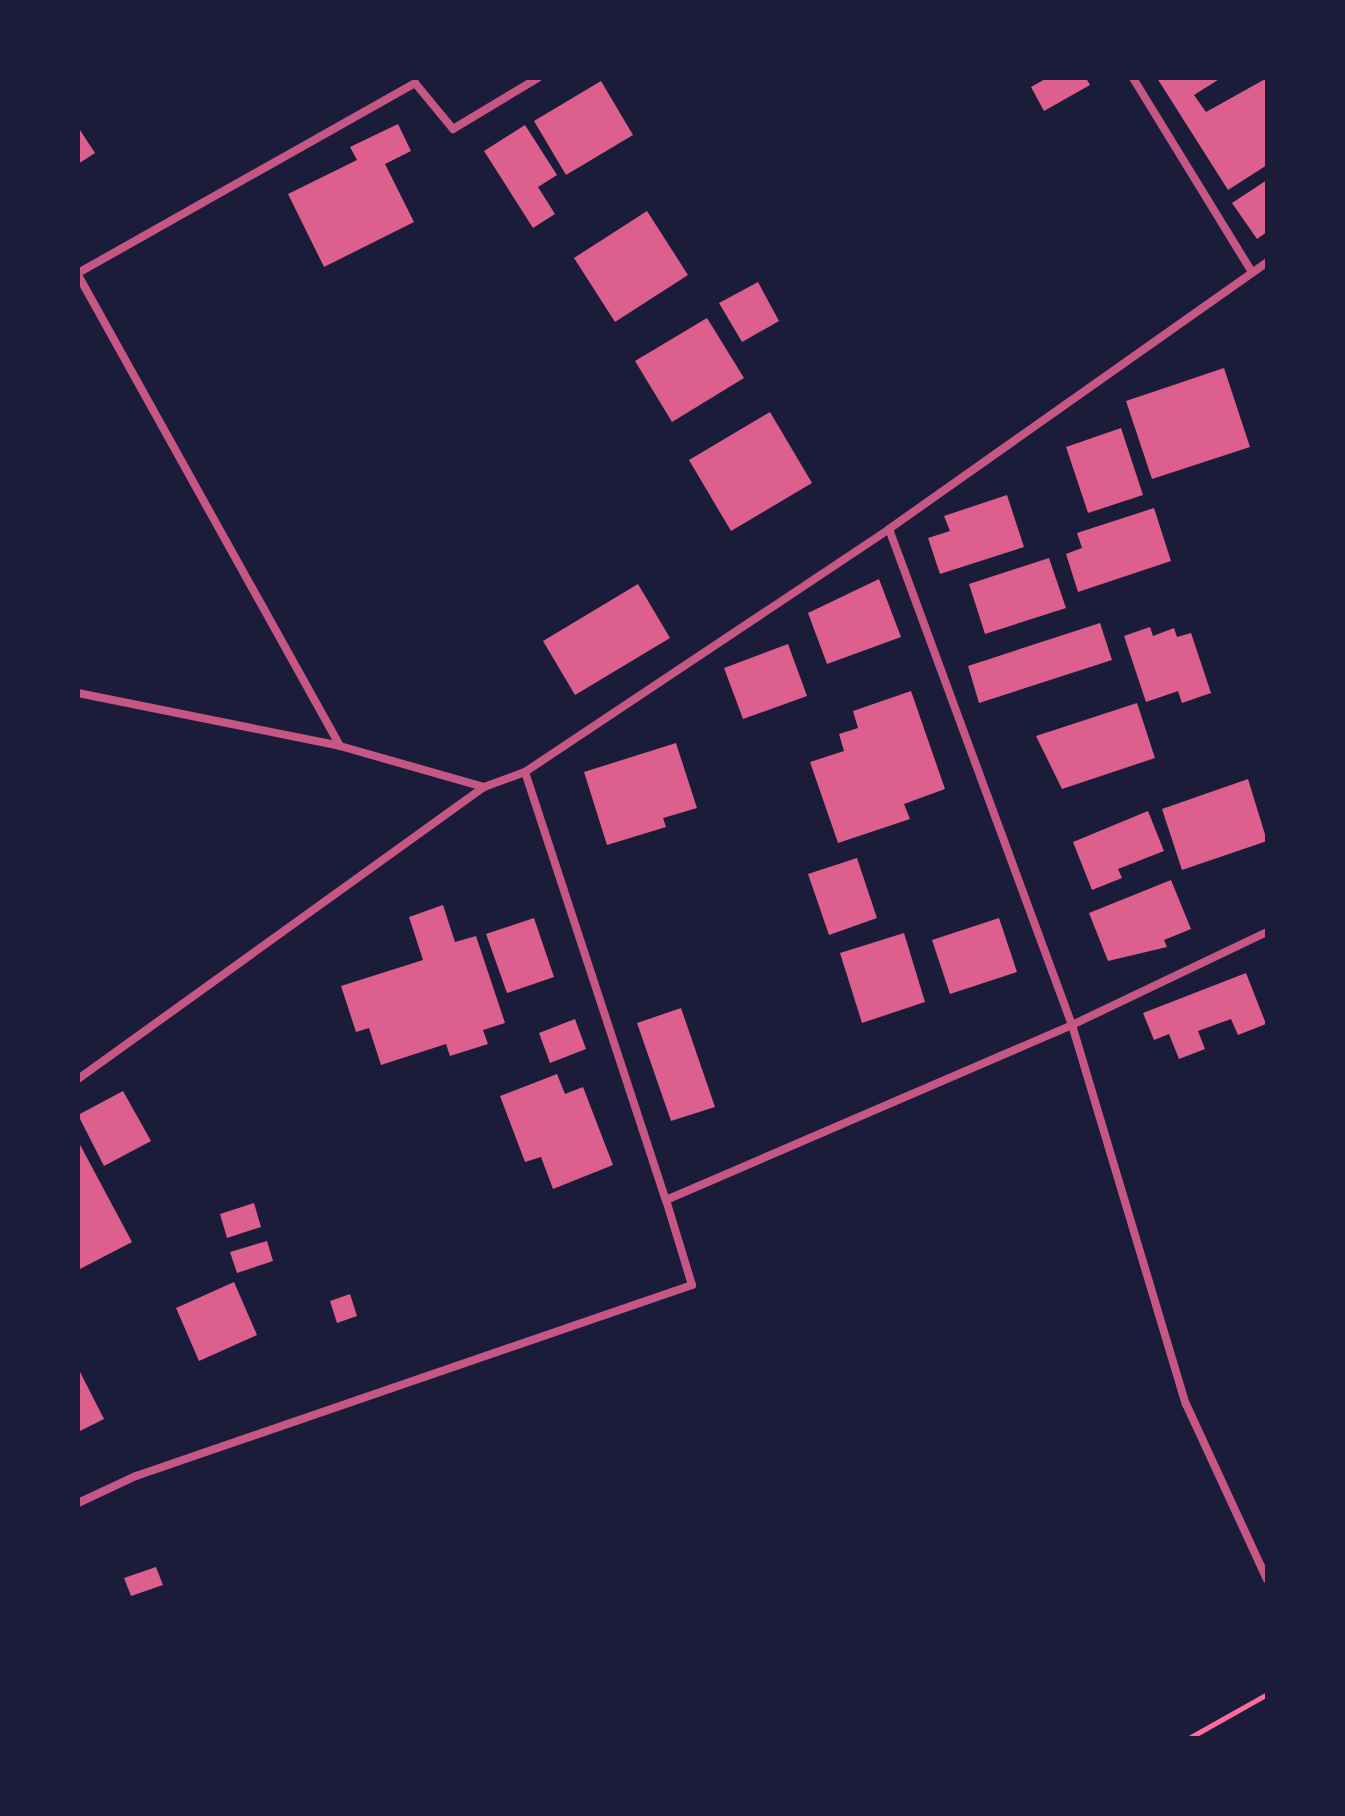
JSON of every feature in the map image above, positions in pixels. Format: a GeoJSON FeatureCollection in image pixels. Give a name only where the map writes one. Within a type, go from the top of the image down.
{"type":"FeatureCollection","features":[{"type":"Feature","properties":{"kind":"street"},"geometry":{"type":"LineString","coordinates":[[340,746],[78,274],[415,83],[453,129],[538,78]]}},
{"type":"Feature","properties":{"kind":"street"},"geometry":{"type":"LineString","coordinates":[[1133,78],[1252,272]]}},
{"type":"Feature","properties":{"kind":"street"},"geometry":{"type":"LineString","coordinates":[[79,1076],[484,787],[525,772],[889,529],[1267,262]]}},
{"type":"Feature","properties":{"kind":"street"},"geometry":{"type":"LineString","coordinates":[[889,529],[1072,1025],[1186,1404],[1267,1579]]}},
{"type":"Feature","properties":{"kind":"street"},"geometry":{"type":"LineString","coordinates":[[78,693],[340,746],[484,787]]}},
{"type":"Feature","properties":{"kind":"street"},"geometry":{"type":"LineString","coordinates":[[78,1503],[136,1476],[692,1285],[525,772]]}},
{"type":"Feature","properties":{"kind":"street"},"geometry":{"type":"LineString","coordinates":[[666,1200],[1072,1025],[1267,932]]}},
{"type":"Feature","properties":{"kind":"path"},"geometry":{"type":"LineString","coordinates":[[1189,1738],[1267,1694]]}},
{"type":"Feature","properties":{"kind":"building"},"geometry":{"type":"Polygon","coordinates":[[[1047,78],[1086,78],[1090,85],[1044,111],[1031,87],[1047,78]]]}},
{"type":"Feature","properties":{"kind":"building"},"geometry":{"type":"Polygon","coordinates":[[[1157,78],[1221,78],[1194,95],[1206,112],[1267,78],[1267,165],[1228,190],[1157,78]]]}},
{"type":"Feature","properties":{"kind":"building"},"geometry":{"type":"Polygon","coordinates":[[[601,81],[633,135],[566,175],[534,121],[601,81]]]}},
{"type":"Feature","properties":{"kind":"building"},"geometry":{"type":"Polygon","coordinates":[[[398,124],[411,151],[385,164],[414,222],[324,267],[288,194],[357,160],[350,147],[398,124]]]}},
{"type":"Feature","properties":{"kind":"building"},"geometry":{"type":"Polygon","coordinates":[[[525,125],[557,175],[538,187],[555,214],[533,228],[484,151],[525,125]]]}},
{"type":"Feature","properties":{"kind":"building"},"geometry":{"type":"Polygon","coordinates":[[[78,127],[95,153],[78,164],[78,127]]]}},
{"type":"Feature","properties":{"kind":"building"},"geometry":{"type":"Polygon","coordinates":[[[1267,180],[1267,232],[1257,239],[1232,203],[1267,180]]]}},
{"type":"Feature","properties":{"kind":"building"},"geometry":{"type":"Polygon","coordinates":[[[647,211],[688,275],[615,322],[574,258],[647,211]]]}},
{"type":"Feature","properties":{"kind":"building"},"geometry":{"type":"Polygon","coordinates":[[[758,282],[779,321],[742,342],[719,303],[758,282]]]}},
{"type":"Feature","properties":{"kind":"building"},"geometry":{"type":"Polygon","coordinates":[[[707,318],[744,378],[672,422],[635,361],[707,318]]]}},
{"type":"Feature","properties":{"kind":"building"},"geometry":{"type":"Polygon","coordinates":[[[1224,368],[1250,447],[1152,479],[1126,401],[1224,368]]]}},
{"type":"Feature","properties":{"kind":"building"},"geometry":{"type":"Polygon","coordinates":[[[770,412],[812,483],[731,531],[689,460],[770,412]]]}},
{"type":"Feature","properties":{"kind":"building"},"geometry":{"type":"Polygon","coordinates":[[[1121,428],[1143,495],[1088,513],[1066,447],[1121,428]]]}},
{"type":"Feature","properties":{"kind":"building"},"geometry":{"type":"Polygon","coordinates":[[[1007,495],[1024,547],[940,574],[928,538],[950,531],[944,516],[1007,495]]]}},
{"type":"Feature","properties":{"kind":"building"},"geometry":{"type":"Polygon","coordinates":[[[1154,508],[1171,561],[1078,592],[1066,554],[1082,548],[1077,533],[1154,508]]]}},
{"type":"Feature","properties":{"kind":"building"},"geometry":{"type":"Polygon","coordinates":[[[1049,558],[1066,608],[985,634],[969,584],[1049,558]]]}},
{"type":"Feature","properties":{"kind":"building"},"geometry":{"type":"Polygon","coordinates":[[[879,579],[901,637],[827,664],[808,613],[879,579]]]}},
{"type":"Feature","properties":{"kind":"building"},"geometry":{"type":"Polygon","coordinates":[[[638,584],[670,638],[575,695],[543,641],[638,584]]]}},
{"type":"Feature","properties":{"kind":"building"},"geometry":{"type":"Polygon","coordinates":[[[1100,623],[1112,660],[979,703],[968,666],[1100,623]]]}},
{"type":"Feature","properties":{"kind":"building"},"geometry":{"type":"Polygon","coordinates":[[[1150,627],[1153,636],[1174,628],[1177,637],[1191,633],[1211,693],[1182,703],[1178,691],[1146,702],[1124,636],[1150,627]]]}},
{"type":"Feature","properties":{"kind":"building"},"geometry":{"type":"Polygon","coordinates":[[[788,644],[807,696],[743,719],[724,668],[788,644]]]}},
{"type":"Feature","properties":{"kind":"building"},"geometry":{"type":"Polygon","coordinates":[[[911,691],[945,789],[904,804],[910,819],[838,843],[810,762],[844,751],[839,734],[858,728],[853,711],[911,691]]]}},
{"type":"Feature","properties":{"kind":"building"},"geometry":{"type":"Polygon","coordinates":[[[1137,703],[1155,758],[1062,789],[1036,736],[1137,703]]]}},
{"type":"Feature","properties":{"kind":"building"},"geometry":{"type":"Polygon","coordinates":[[[676,743],[697,808],[663,818],[666,827],[607,845],[584,772],[676,743]]]}},
{"type":"Feature","properties":{"kind":"building"},"geometry":{"type":"Polygon","coordinates":[[[1248,779],[1267,841],[1182,870],[1162,809],[1248,779]]]}},
{"type":"Feature","properties":{"kind":"building"},"geometry":{"type":"Polygon","coordinates":[[[1148,811],[1164,851],[1118,869],[1122,878],[1092,890],[1073,842],[1148,811]]]}},
{"type":"Feature","properties":{"kind":"building"},"geometry":{"type":"Polygon","coordinates":[[[857,858],[877,918],[829,935],[808,874],[857,858]]]}},
{"type":"Feature","properties":{"kind":"building"},"geometry":{"type":"Polygon","coordinates":[[[1171,880],[1191,929],[1164,940],[1167,947],[1108,961],[1089,913],[1171,880]]]}},
{"type":"Feature","properties":{"kind":"building"},"geometry":{"type":"Polygon","coordinates":[[[443,905],[455,942],[476,936],[505,1023],[483,1030],[488,1044],[450,1056],[446,1044],[381,1065],[369,1028],[356,1032],[341,986],[423,960],[409,917],[443,905]]]}},
{"type":"Feature","properties":{"kind":"building"},"geometry":{"type":"Polygon","coordinates":[[[534,918],[554,977],[507,993],[486,934],[534,918]]]}},
{"type":"Feature","properties":{"kind":"building"},"geometry":{"type":"Polygon","coordinates":[[[999,918],[1017,972],[950,994],[932,940],[999,918]]]}},
{"type":"Feature","properties":{"kind":"building"},"geometry":{"type":"Polygon","coordinates":[[[904,933],[925,1002],[862,1023],[840,953],[904,933]]]}},
{"type":"Feature","properties":{"kind":"building"},"geometry":{"type":"Polygon","coordinates":[[[1246,973],[1266,1024],[1238,1035],[1231,1019],[1198,1031],[1205,1049],[1179,1059],[1169,1034],[1154,1040],[1143,1013],[1246,973]]]}},
{"type":"Feature","properties":{"kind":"building"},"geometry":{"type":"Polygon","coordinates":[[[681,1008],[715,1107],[671,1121],[637,1023],[681,1008]]]}},
{"type":"Feature","properties":{"kind":"building"},"geometry":{"type":"Polygon","coordinates":[[[575,1019],[586,1049],[550,1063],[539,1033],[575,1019]]]}},
{"type":"Feature","properties":{"kind":"building"},"geometry":{"type":"Polygon","coordinates":[[[557,1074],[565,1094],[583,1087],[613,1165],[553,1189],[541,1157],[525,1162],[500,1096],[557,1074]]]}},
{"type":"Feature","properties":{"kind":"building"},"geometry":{"type":"Polygon","coordinates":[[[123,1091],[151,1141],[104,1166],[78,1115],[123,1091]]]}},
{"type":"Feature","properties":{"kind":"building"},"geometry":{"type":"Polygon","coordinates":[[[78,1141],[132,1242],[78,1270],[78,1141]]]}},
{"type":"Feature","properties":{"kind":"building"},"geometry":{"type":"Polygon","coordinates":[[[254,1203],[261,1227],[227,1238],[220,1214],[254,1203]]]}},
{"type":"Feature","properties":{"kind":"building"},"geometry":{"type":"Polygon","coordinates":[[[267,1241],[273,1261],[237,1273],[230,1252],[267,1241]]]}},
{"type":"Feature","properties":{"kind":"building"},"geometry":{"type":"Polygon","coordinates":[[[234,1282],[257,1335],[199,1361],[176,1308],[234,1282]]]}},
{"type":"Feature","properties":{"kind":"building"},"geometry":{"type":"Polygon","coordinates":[[[350,1294],[357,1316],[337,1323],[330,1301],[350,1294]]]}},
{"type":"Feature","properties":{"kind":"building"},"geometry":{"type":"Polygon","coordinates":[[[78,1368],[104,1419],[78,1432],[78,1368]]]}},
{"type":"Feature","properties":{"kind":"building"},"geometry":{"type":"Polygon","coordinates":[[[156,1567],[163,1585],[131,1596],[124,1578],[156,1567]]]}}]}
